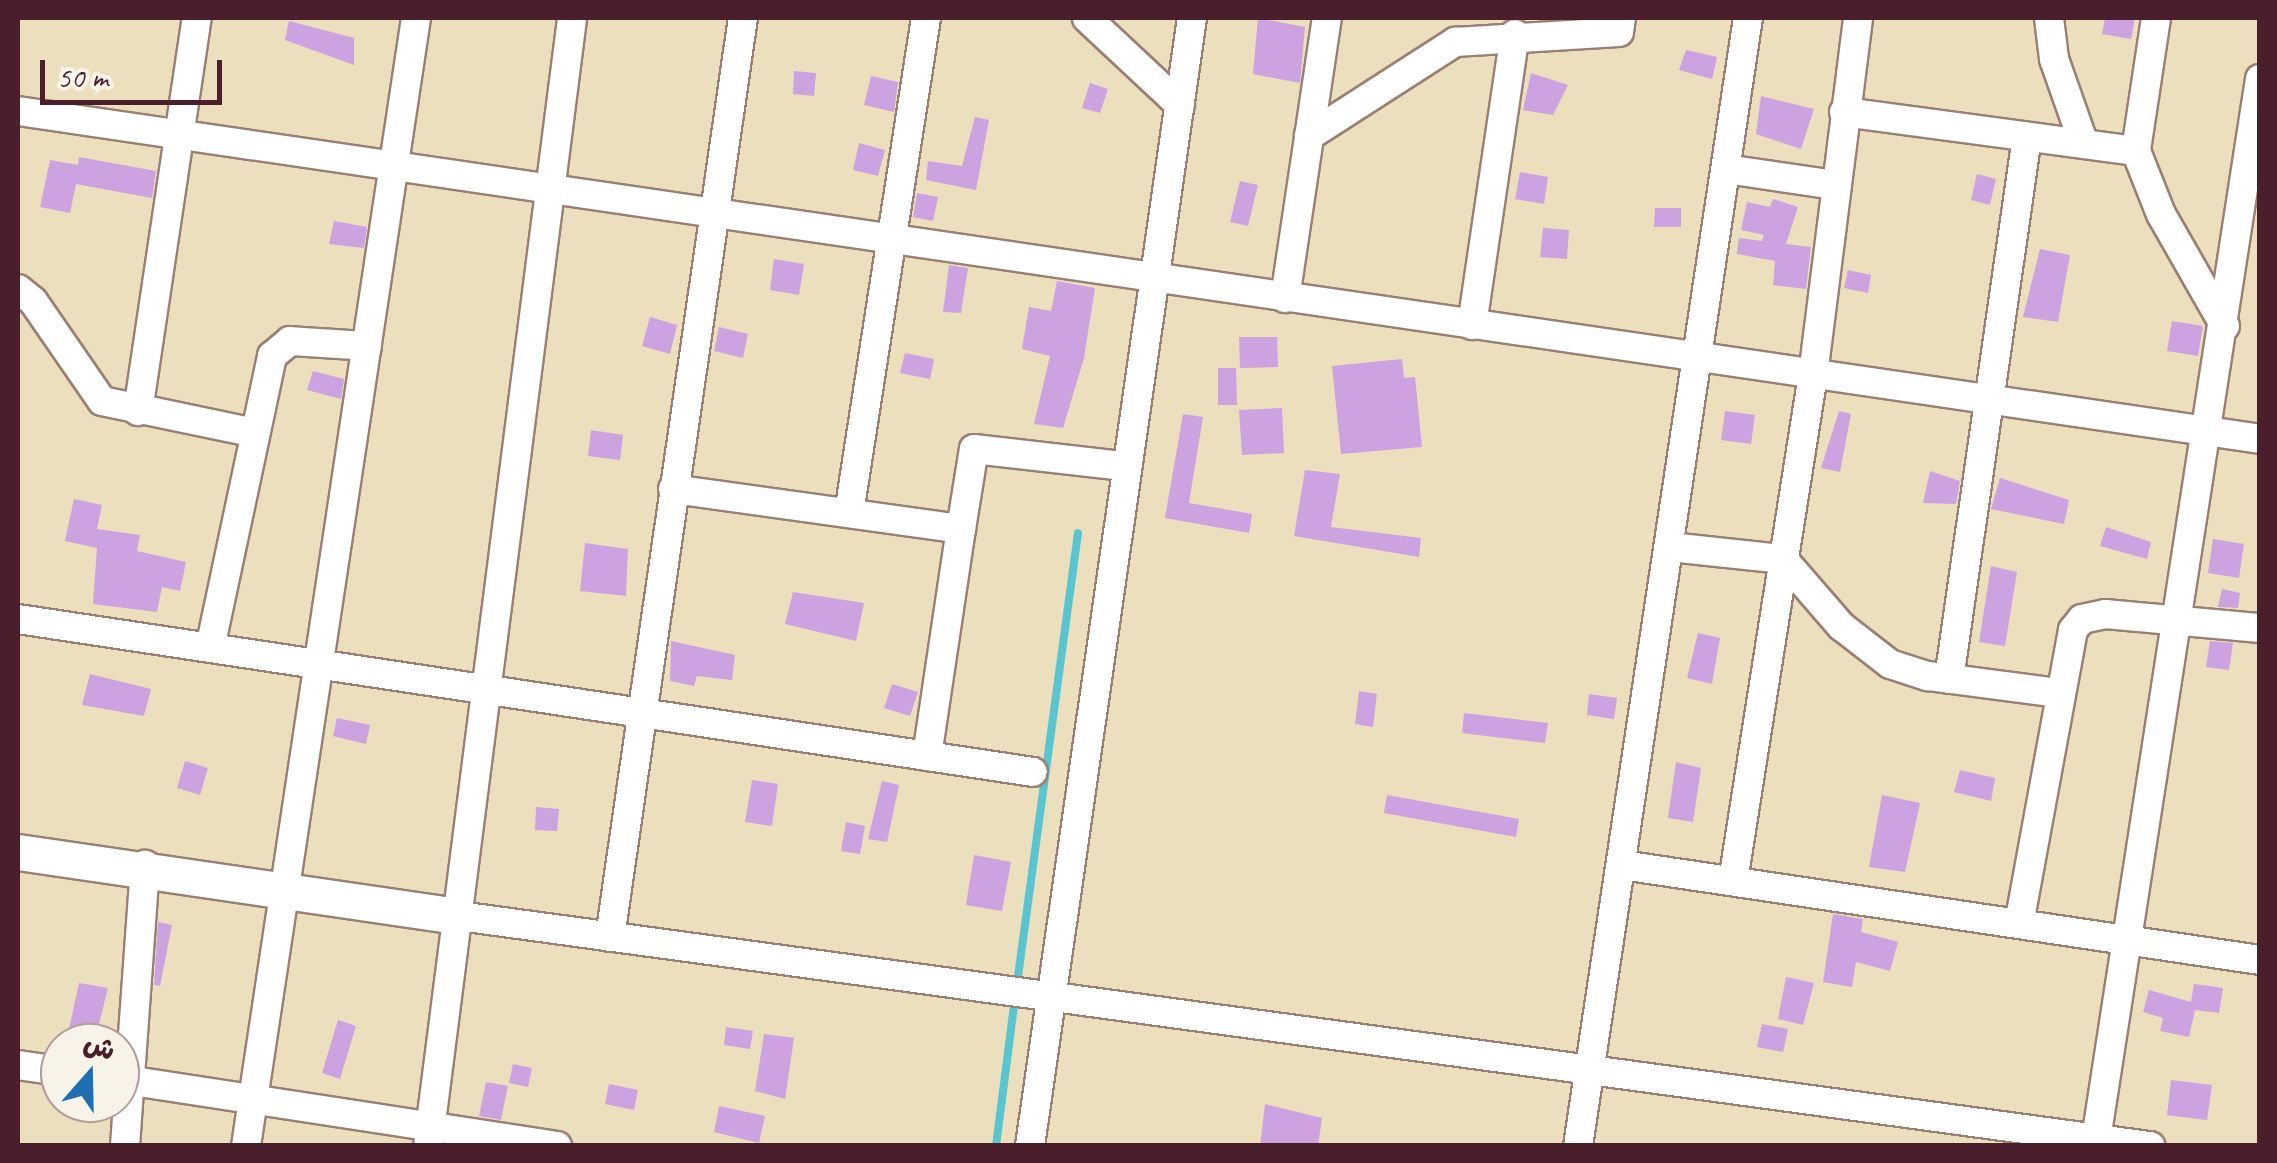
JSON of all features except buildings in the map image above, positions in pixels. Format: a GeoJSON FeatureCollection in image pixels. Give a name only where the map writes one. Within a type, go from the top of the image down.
{"type":"FeatureCollection","features":[{"type":"Feature","properties":{"kind":"street"},"geometry":{"type":"LineString","coordinates":[[138,411],[197,18]]}},
{"type":"Feature","properties":{"kind":"street"},"geometry":{"type":"LineString","coordinates":[[246,1146],[416,18]]}},
{"type":"Feature","properties":{"kind":"street"},"geometry":{"type":"LineString","coordinates":[[429,1136],[572,18]]}},
{"type":"Feature","properties":{"kind":"street"},"geometry":{"type":"LineString","coordinates":[[849,514],[888,239],[926,18]]}},
{"type":"Feature","properties":{"kind":"street"},"geometry":{"type":"LineString","coordinates":[[1087,18],[1180,105]]}},
{"type":"Feature","properties":{"kind":"street"},"geometry":{"type":"LineString","coordinates":[[1030,1146],[1124,466],[1192,18]]}},
{"type":"Feature","properties":{"kind":"street"},"geometry":{"type":"LineString","coordinates":[[1284,298],[1328,18]]}},
{"type":"Feature","properties":{"kind":"street"},"geometry":{"type":"LineString","coordinates":[[1310,136],[1455,42],[1515,34],[1619,32],[1622,18]]}},
{"type":"Feature","properties":{"kind":"street"},"geometry":{"type":"LineString","coordinates":[[1578,1146],[1748,18]]}},
{"type":"Feature","properties":{"kind":"street"},"geometry":{"type":"LineString","coordinates":[[1733,881],[1813,375],[1858,18]]}},
{"type":"Feature","properties":{"kind":"street"},"geometry":{"type":"LineString","coordinates":[[2049,18],[2054,58],[2084,144]]}},
{"type":"Feature","properties":{"kind":"street"},"geometry":{"type":"LineString","coordinates":[[2156,18],[2136,151],[2161,214],[2224,326]]}},
{"type":"Feature","properties":{"kind":"street"},"geometry":{"type":"LineString","coordinates":[[610,936],[638,712],[716,214],[734,19]]}},
{"type":"Feature","properties":{"kind":"street"},"geometry":{"type":"LineString","coordinates":[[1472,325],[1515,34]]}},
{"type":"Feature","properties":{"kind":"street"},"geometry":{"type":"LineString","coordinates":[[2096,1142],[2224,326],[2248,241],[2260,79]]}},
{"type":"Feature","properties":{"kind":"street"},"geometry":{"type":"LineString","coordinates":[[18,111],[2260,439]]}},
{"type":"Feature","properties":{"kind":"street"},"geometry":{"type":"LineString","coordinates":[[1844,112],[2136,151]]}},
{"type":"Feature","properties":{"kind":"street"},"geometry":{"type":"LineString","coordinates":[[1949,679],[2027,136]]}},
{"type":"Feature","properties":{"kind":"street"},"geometry":{"type":"LineString","coordinates":[[1726,169],[1836,185]]}},
{"type":"Feature","properties":{"kind":"street"},"geometry":{"type":"LineString","coordinates":[[18,288],[33,301],[94,395],[138,411],[255,433]]}},
{"type":"Feature","properties":{"kind":"street"},"geometry":{"type":"LineString","coordinates":[[210,648],[255,433],[279,345],[366,346]]}},
{"type":"Feature","properties":{"kind":"street"},"geometry":{"type":"LineString","coordinates":[[928,756],[974,448],[1124,466]]}},
{"type":"Feature","properties":{"kind":"street"},"geometry":{"type":"LineString","coordinates":[[673,488],[961,529]]}},
{"type":"Feature","properties":{"kind":"street"},"geometry":{"type":"LineString","coordinates":[[1670,547],[1783,559],[1865,647],[1890,664],[1949,679],[2059,693]]}},
{"type":"Feature","properties":{"kind":"street"},"geometry":{"type":"LineString","coordinates":[[2019,924],[2067,646],[2082,619],[2178,617],[2260,628]]}},
{"type":"Feature","properties":{"kind":"street"},"geometry":{"type":"LineString","coordinates":[[18,619],[1033,772]]}},
{"type":"Feature","properties":{"kind":"street"},"geometry":{"type":"LineString","coordinates":[[18,852],[145,865],[287,892],[2096,1142],[2150,1146]]}},
{"type":"Feature","properties":{"kind":"street"},"geometry":{"type":"LineString","coordinates":[[130,1023],[145,865]]}},
{"type":"Feature","properties":{"kind":"street"},"geometry":{"type":"LineString","coordinates":[[1622,865],[2260,960]]}},
{"type":"Feature","properties":{"kind":"street"},"geometry":{"type":"LineString","coordinates":[[140,1083],[429,1136],[557,1146]]}},
{"type":"Feature","properties":{"kind":"waterway"},"geometry":{"type":"LineString","coordinates":[[1017,984],[1078,533]]}},
{"type":"Feature","properties":{"kind":"waterway"},"geometry":{"type":"LineString","coordinates":[[996,1146],[1015,998]]}}]}
